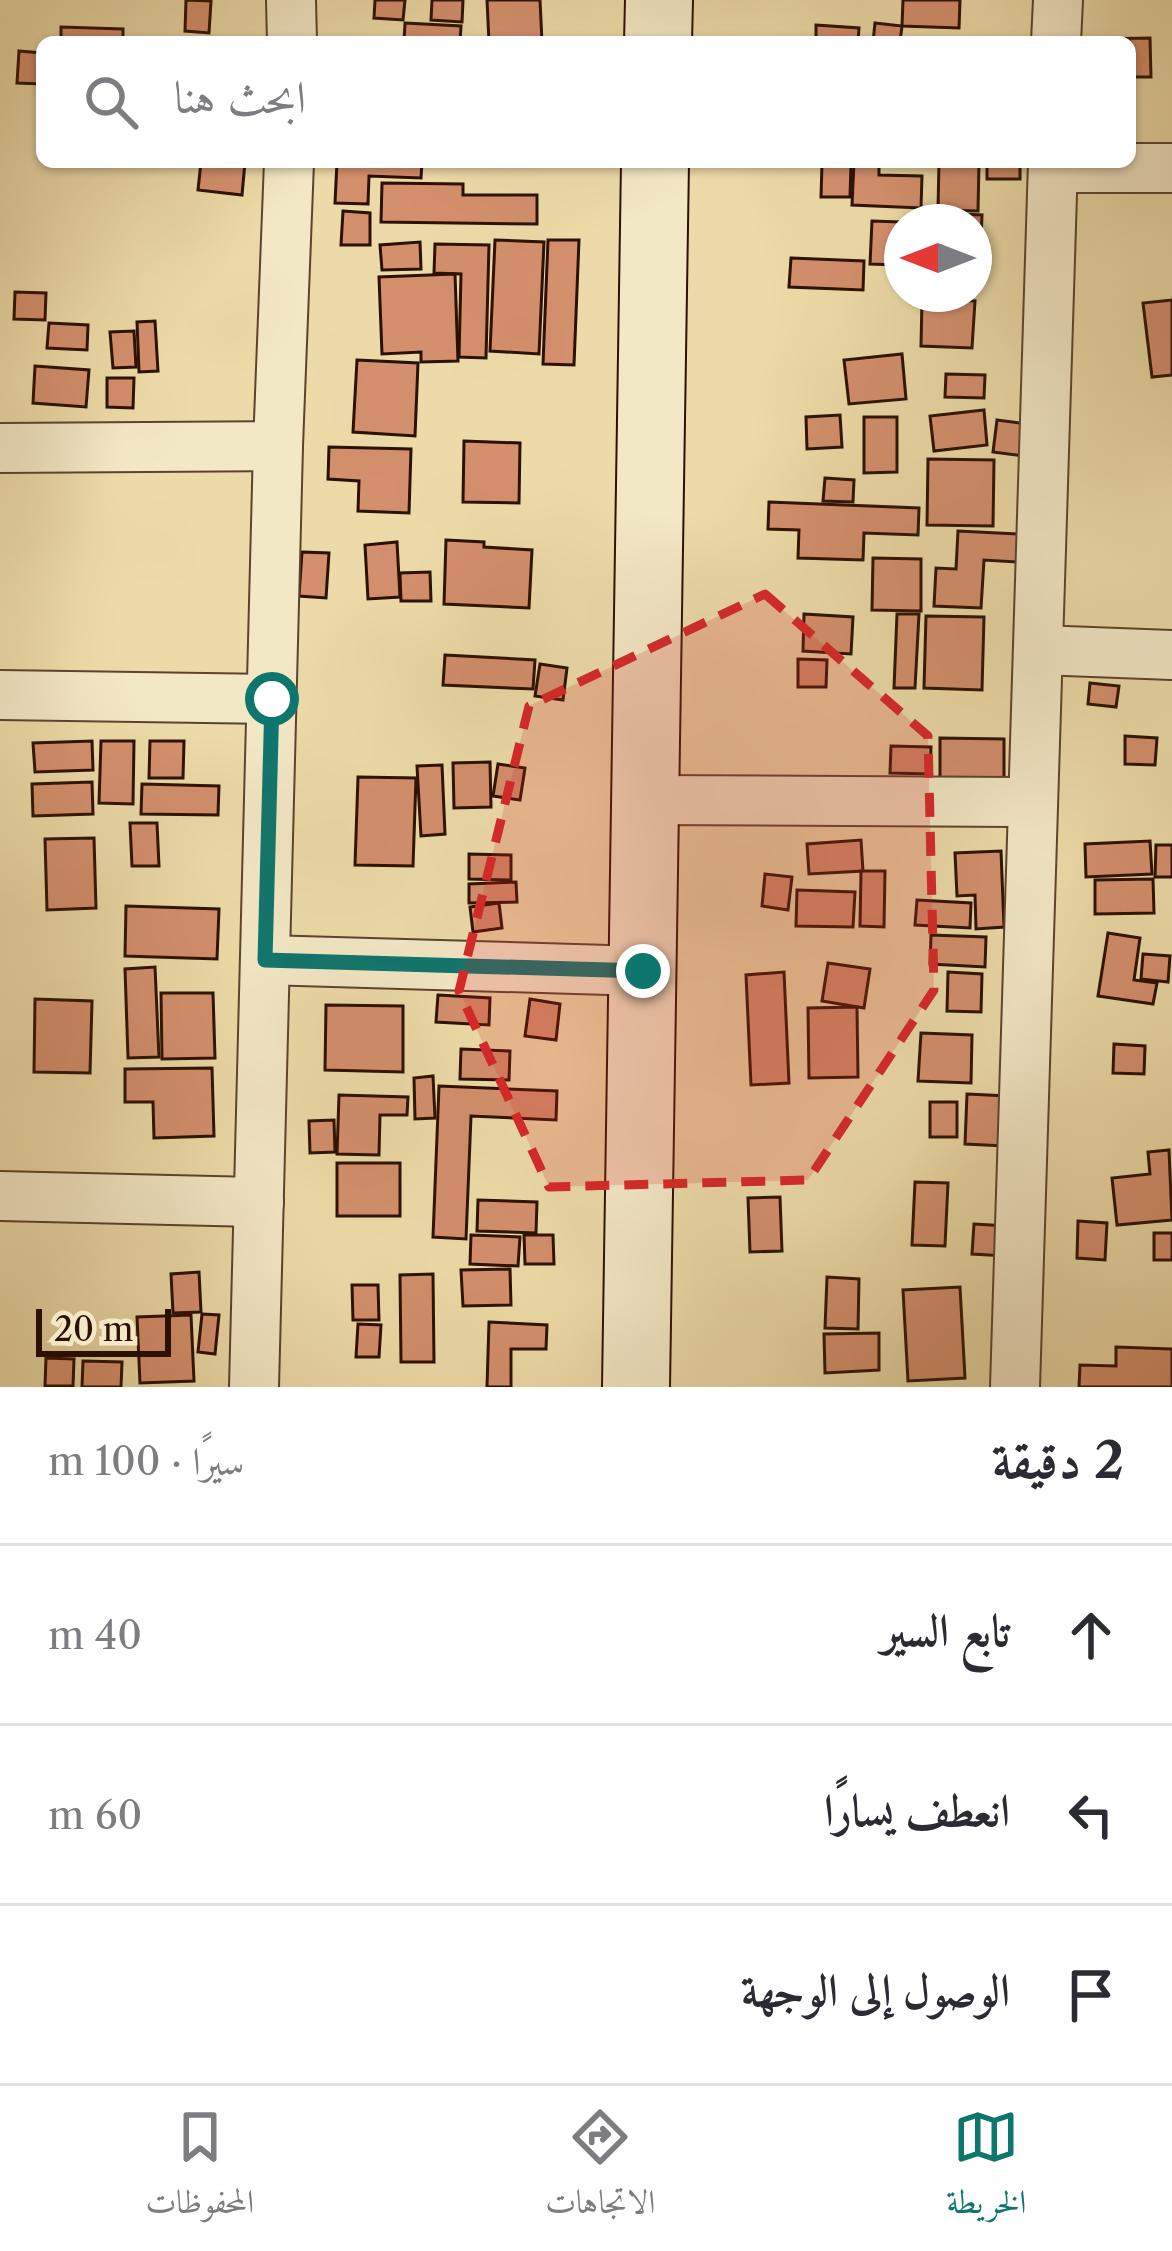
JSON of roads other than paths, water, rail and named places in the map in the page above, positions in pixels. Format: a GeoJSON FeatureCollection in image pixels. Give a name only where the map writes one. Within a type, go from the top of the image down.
{"type":"FeatureCollection","features":[{"type":"Feature","properties":{"kind":"street"},"geometry":{"type":"LineString","coordinates":[[291,0],[292,36]]}},
{"type":"Feature","properties":{"kind":"street"},"geometry":{"type":"LineString","coordinates":[[658,36],[659,0]]}},
{"type":"Feature","properties":{"kind":"street"},"geometry":{"type":"LineString","coordinates":[[1056,36],[1058,0]]}},
{"type":"Feature","properties":{"kind":"street"},"geometry":{"type":"LineString","coordinates":[[1136,167],[1172,168]]}},
{"type":"Feature","properties":{"kind":"street"},"geometry":{"type":"LineString","coordinates":[[254,1387],[289,168]]}},
{"type":"Feature","properties":{"kind":"street"},"geometry":{"type":"LineString","coordinates":[[636,1387],[655,168]]}},
{"type":"Feature","properties":{"kind":"street"},"geometry":{"type":"LineString","coordinates":[[1015,1387],[1053,168]]}},
{"type":"Feature","properties":{"kind":"street"},"geometry":{"type":"LineString","coordinates":[[0,448],[278,446]]}},
{"type":"Feature","properties":{"kind":"street"},"geometry":{"type":"LineString","coordinates":[[1039,650],[1172,656]]}},
{"type":"Feature","properties":{"kind":"street"},"geometry":{"type":"LineString","coordinates":[[0,695],[272,699]]}},
{"type":"Feature","properties":{"kind":"street"},"geometry":{"type":"LineString","coordinates":[[644,800],[1032,802]]}},
{"type":"Feature","properties":{"kind":"street"},"geometry":{"type":"LineString","coordinates":[[265,960],[643,971]]}},
{"type":"Feature","properties":{"kind":"street"},"geometry":{"type":"LineString","coordinates":[[0,1196],[259,1202]]}}]}
